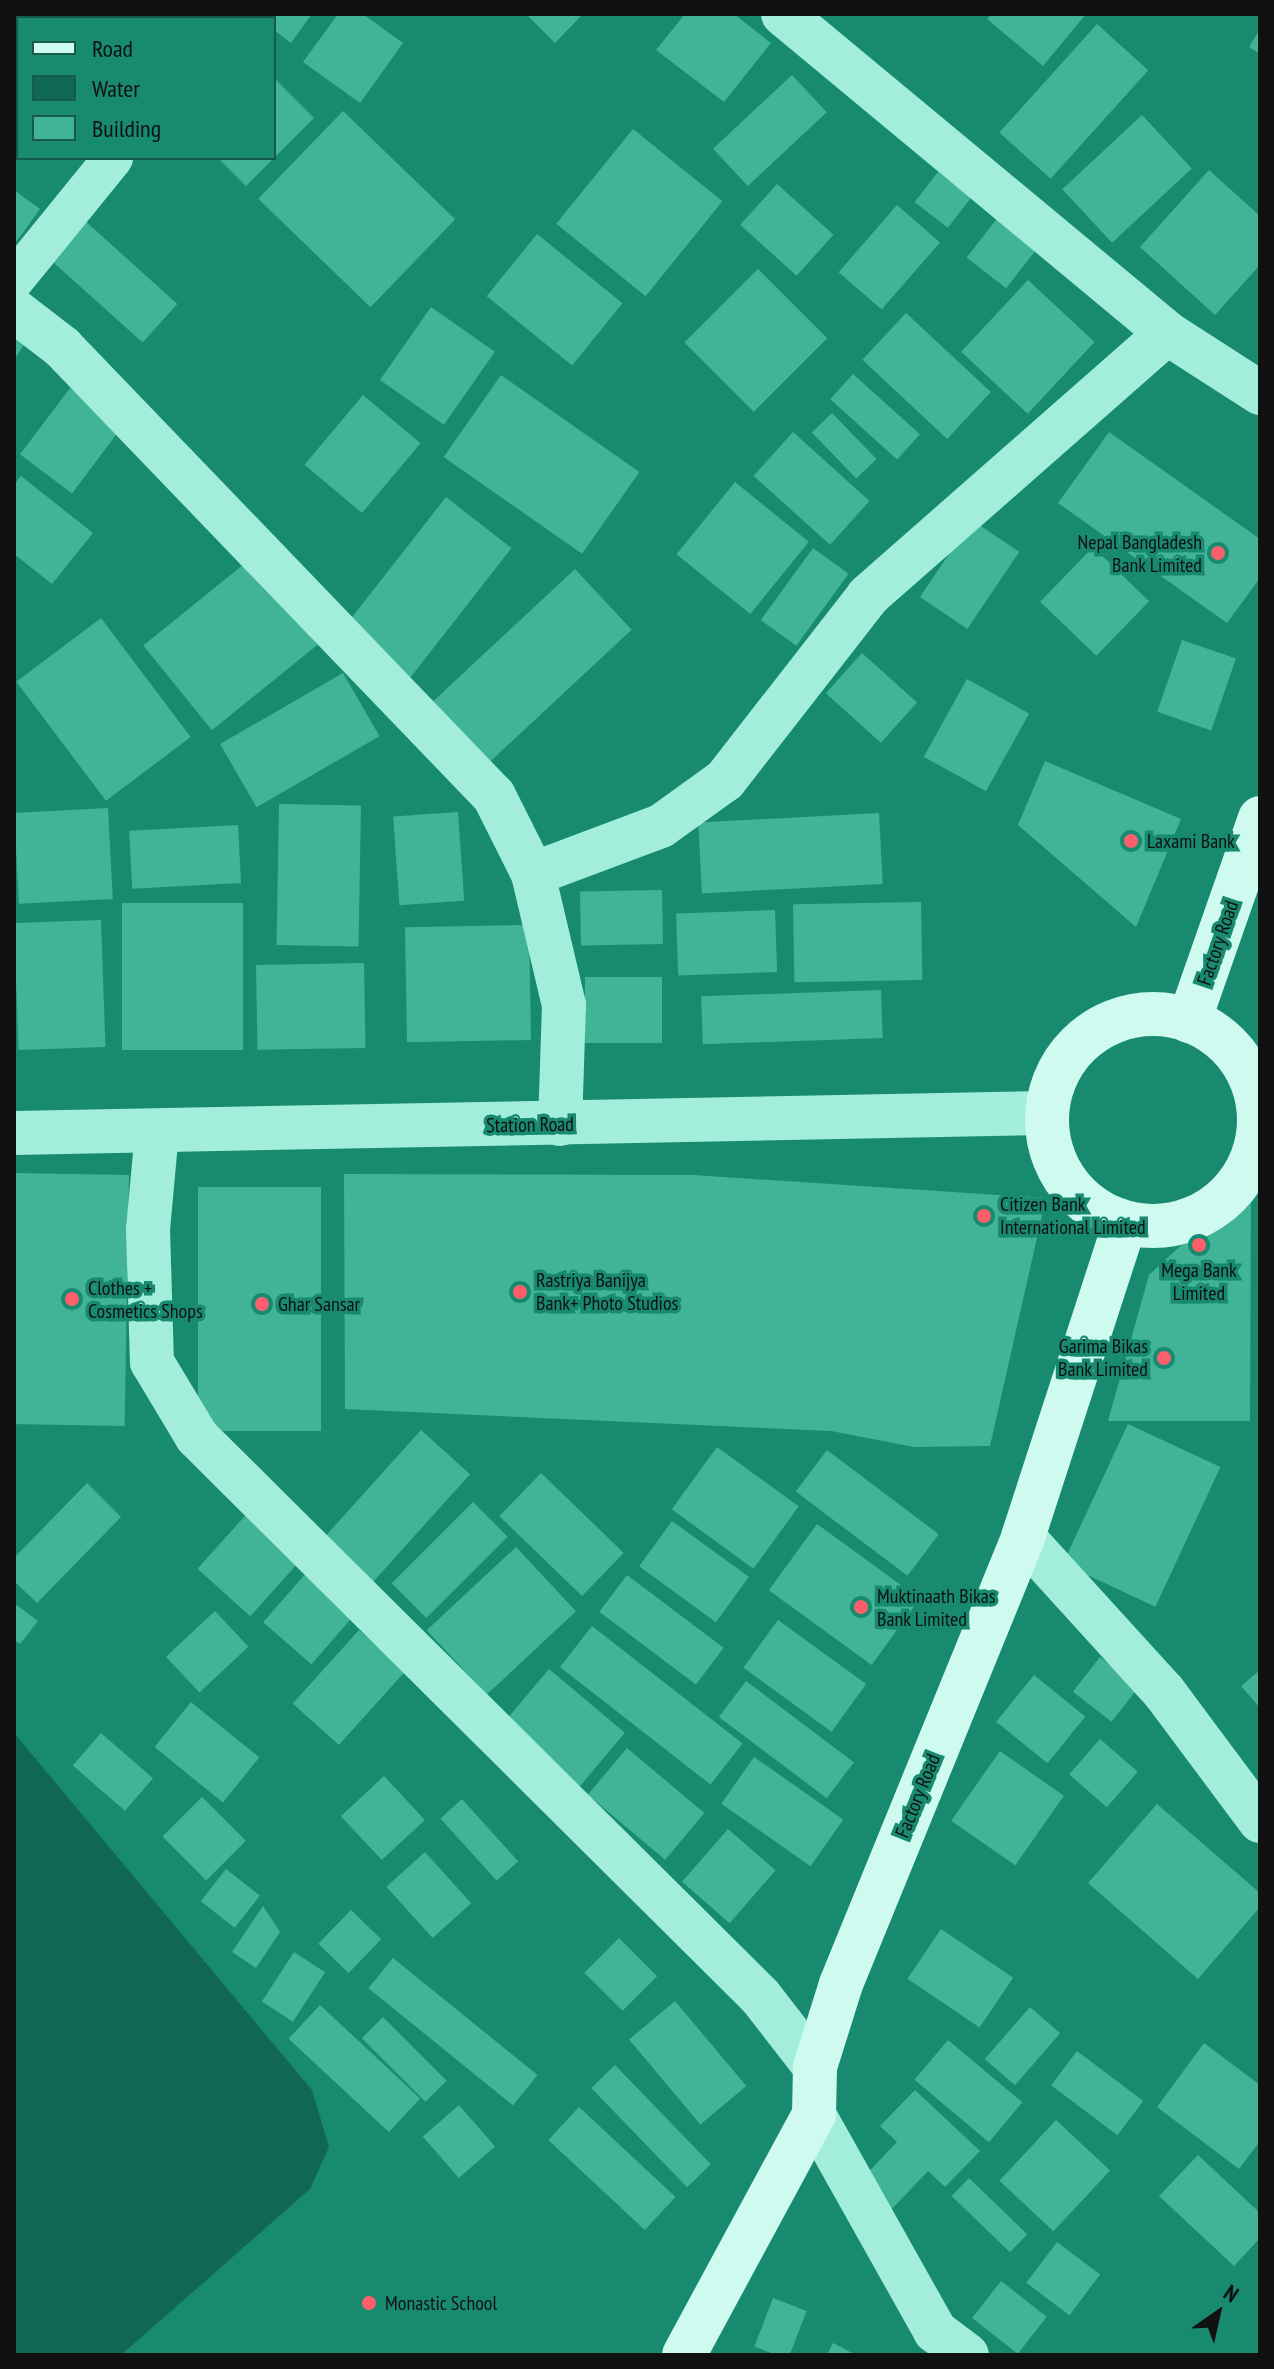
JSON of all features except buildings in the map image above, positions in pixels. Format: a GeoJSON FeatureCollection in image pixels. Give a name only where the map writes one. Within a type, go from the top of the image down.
{"type":"FeatureCollection","features":[{"type":"Feature","properties":{"kind":"main road","name":"Factory Road"},"geometry":{"type":"LineString","coordinates":[[1189,1021],[1260,818]]}},
{"type":"Feature","properties":{"kind":"main road"},"geometry":{"type":"LineString","coordinates":[[1136,1015],[1189,1021],[1233,1051],[1252,1083],[1260,1118],[1255,1150],[1219,1203],[1158,1226],[1125,1223],[1093,1207],[1067,1182],[1051,1150],[1047,1113],[1054,1079],[1074,1048],[1102,1026],[1136,1015]]}},
{"type":"Feature","properties":{"kind":"main road","name":"Factory Road"},"geometry":{"type":"LineString","coordinates":[[684,2355],[814,2115],[815,2067],[841,1984],[1023,1537],[1125,1223]]}},
{"type":"Feature","properties":{"kind":"street"},"geometry":{"type":"LineString","coordinates":[[783,14],[1167,333],[1260,393]]}},
{"type":"Feature","properties":{"kind":"street"},"geometry":{"type":"LineString","coordinates":[[14,280],[111,160]]}},
{"type":"Feature","properties":{"kind":"street"},"geometry":{"type":"LineString","coordinates":[[14,310],[62,347],[494,796],[533,874],[564,1005],[560,1124]]}},
{"type":"Feature","properties":{"kind":"street"},"geometry":{"type":"LineString","coordinates":[[533,874],[661,826],[725,780],[868,596],[1167,333]]}},
{"type":"Feature","properties":{"kind":"street","name":"Station Road"},"geometry":{"type":"LineString","coordinates":[[14,1133],[1047,1113]]}},
{"type":"Feature","properties":{"kind":"street"},"geometry":{"type":"LineString","coordinates":[[157,1131],[148,1229],[152,1362],[197,1437],[760,1996],[815,2067]]}},
{"type":"Feature","properties":{"kind":"street"},"geometry":{"type":"LineString","coordinates":[[1023,1537],[1164,1692],[1260,1821]]}},
{"type":"Feature","properties":{"kind":"street"},"geometry":{"type":"LineString","coordinates":[[814,2115],[935,2331],[967,2355]]}},
{"type":"Feature","properties":{"kind":"water"},"geometry":{"type":"Polygon","coordinates":[[[14,1733],[312,2090],[329,2147],[310,2189],[121,2355],[14,2355],[14,1733]]]}},
{"type":"Feature","properties":{"kind":"place","name":"Nepal Bangladesh Bank Limited"},"geometry":{"type":"Point","coordinates":[1218,553]}},
{"type":"Feature","properties":{"kind":"place","name":"Laxami Bank"},"geometry":{"type":"Point","coordinates":[1131,841]}},
{"type":"Feature","properties":{"kind":"place","name":"Citizen Bank International Limited"},"geometry":{"type":"Point","coordinates":[984,1216]}},
{"type":"Feature","properties":{"kind":"place","name":"Mega Bank Limited"},"geometry":{"type":"Point","coordinates":[1199,1245]}},
{"type":"Feature","properties":{"kind":"place","name":"Rastriya Banijya Bank+ Photo Studios"},"geometry":{"type":"Point","coordinates":[520,1292]}},
{"type":"Feature","properties":{"kind":"place","name":"Clothes + Cosmetics Shops"},"geometry":{"type":"Point","coordinates":[72,1299]}},
{"type":"Feature","properties":{"kind":"place","name":"Ghar Sansar"},"geometry":{"type":"Point","coordinates":[262,1304]}},
{"type":"Feature","properties":{"kind":"place","name":"Garima Bikas Bank Limited"},"geometry":{"type":"Point","coordinates":[1164,1358]}},
{"type":"Feature","properties":{"kind":"place","name":"Muktinaath Bikas Bank Limited"},"geometry":{"type":"Point","coordinates":[861,1607]}},
{"type":"Feature","properties":{"kind":"place","name":"Monastic School"},"geometry":{"type":"Point","coordinates":[369,2303]}}]}
